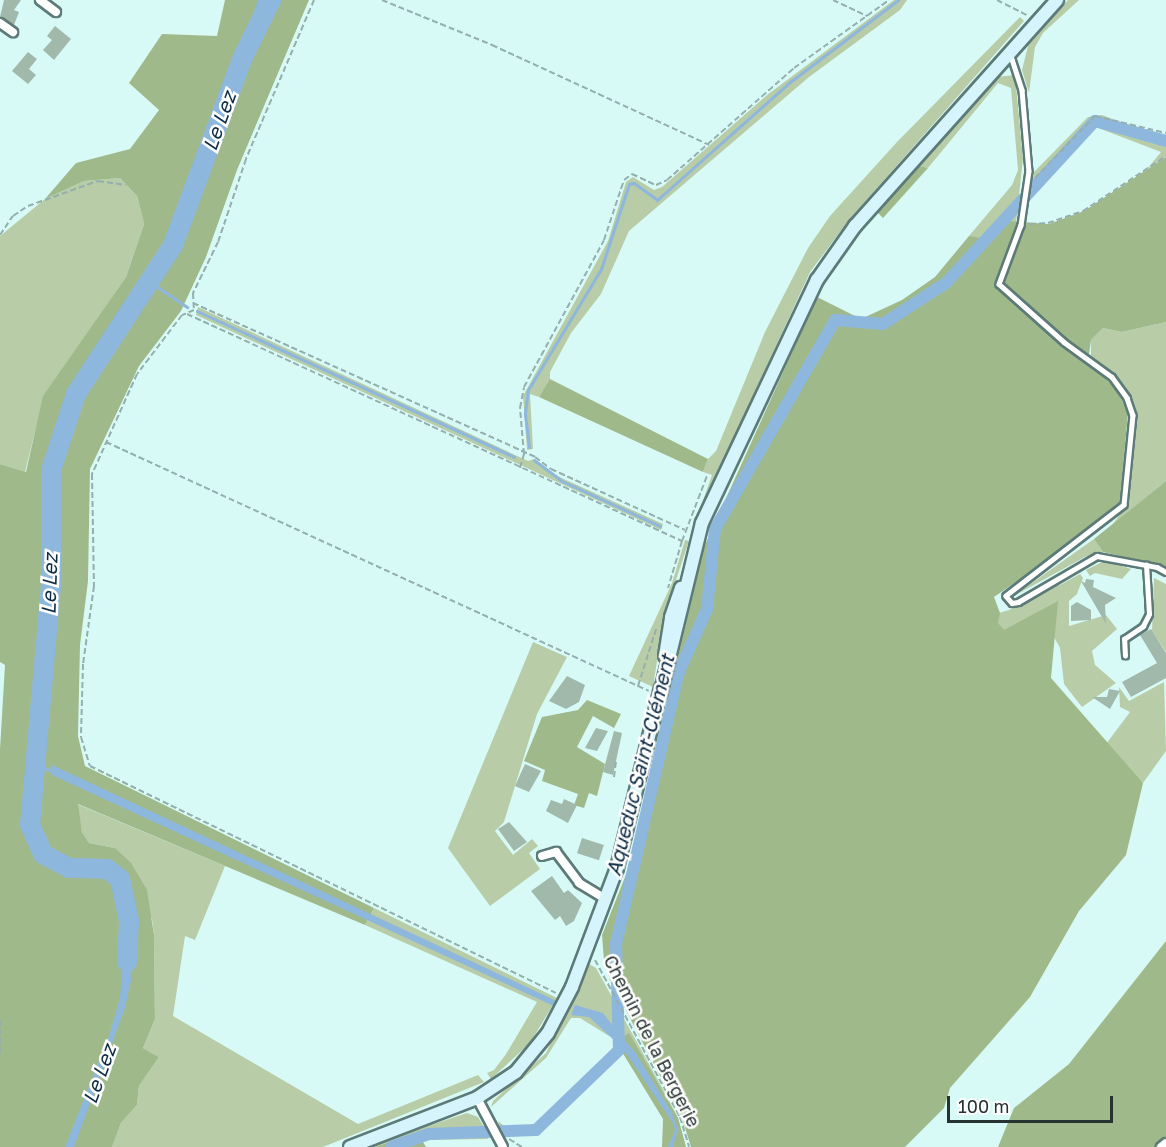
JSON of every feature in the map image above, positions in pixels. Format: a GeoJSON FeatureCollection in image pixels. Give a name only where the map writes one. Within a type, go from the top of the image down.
{"type":"FeatureCollection","features":[{"type":"Feature","properties":{"kind":"street"},"geometry":{"type":"LineString","coordinates":[[40,0],[56,12]]}},
{"type":"Feature","properties":{"kind":"street"},"geometry":{"type":"LineString","coordinates":[[350,1147],[477,1098],[527,1060],[556,1019],[586,951],[624,844],[678,630],[690,567],[705,517],[821,272],[855,226],[1008,50],[1057,0]]}},
{"type":"Feature","properties":{"kind":"street"},"geometry":{"type":"LineString","coordinates":[[0,23],[13,32]]}},
{"type":"Feature","properties":{"kind":"street"},"geometry":{"type":"LineString","coordinates":[[542,856],[556,852],[579,883],[606,899]]}},
{"type":"Feature","properties":{"kind":"street"},"geometry":{"type":"LineString","coordinates":[[477,1098],[503,1147]]}},
{"type":"Feature","properties":{"kind":"street"},"geometry":{"type":"LineString","coordinates":[[1161,1147],[1166,1143]]}},
{"type":"Feature","properties":{"kind":"lane"},"geometry":{"type":"LineString","coordinates":[[1008,50],[1019,74],[1025,106],[1027,187],[1021,225],[1004,267],[1000,287],[1112,377],[1127,398],[1133,415],[1124,505],[1082,541],[1007,593],[1007,600],[1018,602],[1097,556],[1146,565],[1166,572]]}},
{"type":"Feature","properties":{"kind":"lane"},"geometry":{"type":"LineString","coordinates":[[1125,656],[1124,639],[1143,626],[1149,614],[1146,565]]}},
{"type":"Feature","properties":{"kind":"path"},"geometry":{"type":"LineString","coordinates":[[314,0],[246,159],[218,242],[191,302],[194,310],[187,314],[137,374],[92,474],[94,586],[87,617],[80,720],[87,762],[567,997]]}},
{"type":"Feature","properties":{"kind":"path"},"geometry":{"type":"LineString","coordinates":[[382,0],[492,45],[709,145]]}},
{"type":"Feature","properties":{"kind":"path"},"geometry":{"type":"LineString","coordinates":[[833,0],[868,16]]}},
{"type":"Feature","properties":{"kind":"path"},"geometry":{"type":"LineString","coordinates":[[520,468],[524,454],[520,408],[524,387],[604,240],[624,180],[635,175],[660,184],[709,145],[794,68],[889,0]]}},
{"type":"Feature","properties":{"kind":"path"},"geometry":{"type":"LineString","coordinates":[[997,0],[1036,21]]}},
{"type":"Feature","properties":{"kind":"path"},"geometry":{"type":"LineString","coordinates":[[1027,187],[1095,116],[1166,133]]}},
{"type":"Feature","properties":{"kind":"path"},"geometry":{"type":"LineString","coordinates":[[1021,225],[1048,223],[1083,211],[1166,156]]}},
{"type":"Feature","properties":{"kind":"path"},"geometry":{"type":"LineString","coordinates":[[0,235],[13,216],[28,206],[98,181],[126,185]]}},
{"type":"Feature","properties":{"kind":"path"},"geometry":{"type":"LineString","coordinates":[[191,302],[685,530]]}},
{"type":"Feature","properties":{"kind":"path"},"geometry":{"type":"LineString","coordinates":[[187,314],[682,541]]}},
{"type":"Feature","properties":{"kind":"path"},"geometry":{"type":"LineString","coordinates":[[106,442],[660,695]]}},
{"type":"Feature","properties":{"kind":"path"},"geometry":{"type":"LineString","coordinates":[[666,594],[685,530],[707,476]]}},
{"type":"Feature","properties":{"kind":"path"},"geometry":{"type":"LineString","coordinates":[[638,686],[657,624]]}},
{"type":"Feature","properties":{"kind":"path"},"geometry":{"type":"LineString","coordinates":[[614,777],[616,760]]}},
{"type":"Feature","properties":{"kind":"path","name":"Chemin de la Bergerie"},"geometry":{"type":"LineString","coordinates":[[586,951],[593,955],[672,1101],[688,1147]]}},
{"type":"Feature","properties":{"kind":"path"},"geometry":{"type":"LineString","coordinates":[[0,1020],[0,1054]]}},
{"type":"Feature","properties":{"kind":"green space"},"geometry":{"type":"Polygon","coordinates":[[[225,0],[309,0],[237,170],[206,257],[181,311],[139,366],[90,469],[88,581],[80,645],[78,736],[85,766],[374,908],[365,925],[78,804],[82,832],[89,843],[115,848],[131,863],[147,890],[154,935],[155,1019],[143,1048],[159,1057],[139,1086],[137,1105],[121,1123],[112,1147],[0,1147],[0,749],[5,665],[0,662],[0,464],[26,472],[43,396],[126,277],[144,224],[137,196],[120,178],[84,181],[45,199],[76,163],[130,149],[159,110],[129,83],[162,34],[217,36],[225,0]]]}},
{"type":"Feature","properties":{"kind":"green space"},"geometry":{"type":"Polygon","coordinates":[[[894,0],[907,0],[900,10],[809,77],[629,231],[601,294],[571,333],[550,372],[550,380],[539,397],[530,394],[533,449],[527,450],[523,396],[608,241],[626,182],[633,177],[654,190],[662,187],[767,95],[894,0]]]}},
{"type":"Feature","properties":{"kind":"green space"},"geometry":{"type":"Polygon","coordinates":[[[1068,0],[1079,0],[1043,33],[1035,47],[1029,93],[1022,70],[1028,46],[1068,0]]]}},
{"type":"Feature","properties":{"kind":"green space"},"geometry":{"type":"Polygon","coordinates":[[[1020,17],[1024,21],[849,220],[810,272],[696,520],[712,475],[703,472],[708,459],[716,451],[765,332],[808,248],[830,216],[897,142],[1020,17]]]}},
{"type":"Feature","properties":{"kind":"green space"},"geometry":{"type":"Polygon","coordinates":[[[1015,75],[1023,158],[1016,223],[1009,221],[991,240],[982,241],[969,236],[1012,185],[1018,170],[1011,88],[998,83],[928,168],[920,166],[996,77],[1015,75]]]}},
{"type":"Feature","properties":{"kind":"green space"},"geometry":{"type":"Polygon","coordinates":[[[1102,115],[1126,124],[1123,126],[1166,137],[1166,157],[1147,169],[1161,152],[1093,126],[1031,191],[1034,172],[1088,117],[1102,115]]]}},
{"type":"Feature","properties":{"kind":"green space"},"geometry":{"type":"Polygon","coordinates":[[[1166,157],[1166,322],[1122,332],[1103,328],[1091,340],[1088,362],[1117,390],[1128,413],[1120,504],[1076,541],[994,597],[1000,613],[998,623],[1004,630],[1058,601],[1051,678],[1143,783],[1126,855],[1079,911],[1030,997],[950,1088],[944,1108],[905,1147],[691,1147],[682,1118],[610,980],[604,961],[602,935],[627,872],[704,547],[817,297],[861,319],[902,300],[935,277],[969,236],[991,240],[1009,221],[1049,224],[1084,211],[1166,157]]]}},
{"type":"Feature","properties":{"kind":"green space"},"geometry":{"type":"Polygon","coordinates":[[[920,166],[928,168],[883,218],[877,212],[920,166]]]}},
{"type":"Feature","properties":{"kind":"green space"},"geometry":{"type":"Polygon","coordinates":[[[120,178],[137,196],[144,224],[126,277],[44,396],[25,472],[0,464],[0,236],[45,199],[84,181],[120,178]]]}},
{"type":"Feature","properties":{"kind":"green space"},"geometry":{"type":"Polygon","coordinates":[[[198,307],[528,461],[534,459],[555,475],[663,524],[661,530],[196,315],[198,307]]]}},
{"type":"Feature","properties":{"kind":"green space"},"geometry":{"type":"Polygon","coordinates":[[[1166,322],[1166,481],[1113,524],[1129,502],[1134,409],[1125,389],[1091,357],[1091,340],[1103,328],[1122,332],[1166,322]]]}},
{"type":"Feature","properties":{"kind":"green space"},"geometry":{"type":"Polygon","coordinates":[[[550,379],[708,459],[703,472],[539,397],[550,379]]]}},
{"type":"Feature","properties":{"kind":"green space"},"geometry":{"type":"Polygon","coordinates":[[[1166,481],[1166,567],[1103,552],[1094,539],[1166,481]]]}},
{"type":"Feature","properties":{"kind":"green space"},"geometry":{"type":"Polygon","coordinates":[[[1094,539],[1103,552],[1085,557],[1012,597],[1094,539]]]}},
{"type":"Feature","properties":{"kind":"green space"},"geometry":{"type":"Polygon","coordinates":[[[685,540],[689,541],[664,616],[653,687],[629,676],[672,583],[685,540]]]}},
{"type":"Feature","properties":{"kind":"green space"},"geometry":{"type":"Polygon","coordinates":[[[1104,561],[1131,569],[1122,579],[1095,573],[1090,576],[1086,570],[1104,561]]]}},
{"type":"Feature","properties":{"kind":"green space"},"geometry":{"type":"Polygon","coordinates":[[[1080,574],[1083,578],[1077,594],[1069,601],[1069,626],[1106,615],[1117,629],[1092,651],[1095,665],[1116,683],[1082,707],[1064,684],[1060,648],[1049,628],[1004,633],[932,633],[1009,610],[1046,588],[1060,585],[1080,574]]]}},
{"type":"Feature","properties":{"kind":"green space"},"geometry":{"type":"Polygon","coordinates":[[[1154,578],[1166,584],[1166,652],[1152,631],[1154,578]]]}},
{"type":"Feature","properties":{"kind":"green space"},"geometry":{"type":"Polygon","coordinates":[[[533,642],[567,657],[537,714],[504,822],[495,831],[513,855],[532,839],[538,846],[529,853],[540,869],[490,906],[448,848],[533,642]]]}},
{"type":"Feature","properties":{"kind":"green space"},"geometry":{"type":"Polygon","coordinates":[[[1164,682],[1166,751],[1143,783],[1103,748],[1130,712],[1120,707],[1119,687],[1129,701],[1164,682]]]}},
{"type":"Feature","properties":{"kind":"green space"},"geometry":{"type":"Polygon","coordinates":[[[587,700],[621,714],[614,728],[593,716],[577,747],[605,764],[597,796],[589,793],[584,808],[574,805],[578,794],[542,781],[545,770],[524,761],[542,717],[578,710],[587,700]]]}},
{"type":"Feature","properties":{"kind":"green space"},"geometry":{"type":"Polygon","coordinates":[[[77,804],[225,866],[195,940],[185,936],[173,1016],[358,1124],[478,1075],[484,1082],[323,1147],[112,1147],[121,1123],[137,1105],[139,1086],[159,1057],[143,1048],[155,1019],[154,935],[152,919],[115,848],[89,843],[82,832],[77,804]]]}},
{"type":"Feature","properties":{"kind":"green space"},"geometry":{"type":"Polygon","coordinates":[[[374,908],[557,998],[530,1043],[491,1079],[487,1073],[494,1070],[506,1054],[537,1002],[365,925],[374,908]]]}},
{"type":"Feature","properties":{"kind":"green space"},"geometry":{"type":"Polygon","coordinates":[[[1166,941],[1166,1147],[998,1147],[1014,1108],[1069,1064],[1166,941]]]}},
{"type":"Feature","properties":{"kind":"green space"},"geometry":{"type":"Polygon","coordinates":[[[589,964],[596,968],[665,1093],[678,1118],[686,1147],[675,1120],[624,1038],[615,1029],[609,1036],[580,1018],[571,1018],[546,1058],[491,1107],[493,1101],[546,1053],[589,964]]]}},
{"type":"Feature","properties":{"kind":"green space"},"geometry":{"type":"Polygon","coordinates":[[[629,1033],[678,1118],[686,1147],[662,1147],[663,1119],[616,1042],[629,1033]]]}},
{"type":"Feature","properties":{"kind":"green space"},"geometry":{"type":"Polygon","coordinates":[[[615,1046],[621,1054],[541,1130],[527,1136],[501,1132],[498,1121],[504,1126],[535,1127],[615,1046]]]}},
{"type":"Feature","properties":{"kind":"green space"},"geometry":{"type":"Polygon","coordinates":[[[467,1113],[478,1117],[490,1137],[487,1139],[422,1140],[417,1132],[375,1147],[364,1147],[467,1113]]]}},
{"type":"Feature","properties":{"kind":"green space"},"geometry":{"type":"Polygon","coordinates":[[[417,1132],[426,1147],[375,1147],[395,1140],[417,1132]]]}},
{"type":"Feature","properties":{"kind":"water"},"geometry":{"type":"Polygon","coordinates":[[[258,0],[282,0],[251,62],[239,54],[258,0]]]}},
{"type":"Feature","properties":{"kind":"water"},"geometry":{"type":"Polygon","coordinates":[[[52,765],[546,996],[558,1002],[556,1007],[52,775],[52,765]]]}},
{"type":"Feature","properties":{"kind":"water"},"geometry":{"type":"Polygon","coordinates":[[[130,935],[131,980],[125,1008],[74,1147],[65,1147],[109,1036],[120,998],[124,937],[130,935]]]}},
{"type":"Feature","properties":{"kind":"water"},"geometry":{"type":"Polygon","coordinates":[[[575,1005],[603,1013],[616,1030],[616,1042],[589,1017],[571,1015],[575,1005]]]}},
{"type":"Feature","properties":{"kind":"water"},"geometry":{"type":"Polygon","coordinates":[[[619,1034],[635,1052],[672,1113],[678,1129],[673,1147],[668,1147],[675,1130],[673,1123],[620,1044],[619,1034]]]}},
{"type":"Feature","properties":{"kind":"building"},"geometry":{"type":"Polygon","coordinates":[[[4,0],[21,0],[14,10],[19,12],[14,25],[0,17],[4,0]]]}},
{"type":"Feature","properties":{"kind":"building"},"geometry":{"type":"Polygon","coordinates":[[[55,26],[71,39],[54,60],[43,50],[52,40],[47,36],[55,26]]]}},
{"type":"Feature","properties":{"kind":"building"},"geometry":{"type":"Polygon","coordinates":[[[28,52],[37,59],[29,69],[36,75],[28,84],[12,71],[28,52]]]}},
{"type":"Feature","properties":{"kind":"building"},"geometry":{"type":"Polygon","coordinates":[[[1086,579],[1094,580],[1093,587],[1116,598],[1105,605],[1106,624],[1081,581],[1085,583],[1086,579]]]}},
{"type":"Feature","properties":{"kind":"building"},"geometry":{"type":"Polygon","coordinates":[[[1077,602],[1091,610],[1091,620],[1071,621],[1071,606],[1077,602]]]}},
{"type":"Feature","properties":{"kind":"building"},"geometry":{"type":"Polygon","coordinates":[[[1151,629],[1166,653],[1166,678],[1131,697],[1122,682],[1157,663],[1140,635],[1151,629]]]}},
{"type":"Feature","properties":{"kind":"building"},"geometry":{"type":"Polygon","coordinates":[[[567,676],[585,685],[579,702],[566,709],[549,701],[567,676]]]}},
{"type":"Feature","properties":{"kind":"building"},"geometry":{"type":"Polygon","coordinates":[[[1109,689],[1120,691],[1110,709],[1092,697],[1107,697],[1109,689]]]}},
{"type":"Feature","properties":{"kind":"building"},"geometry":{"type":"Polygon","coordinates":[[[596,728],[608,731],[597,751],[585,748],[596,728]]]}},
{"type":"Feature","properties":{"kind":"building"},"geometry":{"type":"Polygon","coordinates":[[[614,731],[622,733],[613,775],[603,772],[614,731]]]}},
{"type":"Feature","properties":{"kind":"building"},"geometry":{"type":"Polygon","coordinates":[[[525,764],[541,771],[529,792],[515,786],[525,764]]]}},
{"type":"Feature","properties":{"kind":"building"},"geometry":{"type":"Polygon","coordinates":[[[564,799],[577,805],[568,823],[546,811],[551,800],[562,804],[564,799]]]}},
{"type":"Feature","properties":{"kind":"building"},"geometry":{"type":"Polygon","coordinates":[[[509,822],[527,842],[514,851],[498,829],[509,822]]]}},
{"type":"Feature","properties":{"kind":"building"},"geometry":{"type":"Polygon","coordinates":[[[582,838],[604,845],[599,860],[577,853],[582,838]]]}},
{"type":"Feature","properties":{"kind":"building"},"geometry":{"type":"Polygon","coordinates":[[[552,876],[564,893],[568,890],[582,903],[574,921],[566,926],[560,916],[555,920],[531,891],[552,876]]]}},
{"type":"Feature","properties":{"kind":"waterway","name":"Le Lez"},"geometry":{"type":"LineString","coordinates":[[127,962],[129,921],[120,879],[107,869],[69,868],[43,854],[30,825],[51,585],[51,470],[76,394],[173,245],[243,57],[271,0]]}},
{"type":"Feature","properties":{"kind":"waterway"},"geometry":{"type":"LineString","coordinates":[[529,447],[525,413],[528,390],[601,269],[629,184],[634,183],[657,200],[790,82],[898,0]]}},
{"type":"Feature","properties":{"kind":"waterway","name":"Aqueduc Saint-Clément"},"geometry":{"type":"LineString","coordinates":[[391,1147],[429,1134],[536,1130],[619,1050],[616,944],[679,672],[707,609],[715,529],[835,320],[883,324],[946,283],[1095,121],[1166,141]]}},
{"type":"Feature","properties":{"kind":"waterway"},"geometry":{"type":"LineString","coordinates":[[150,282],[187,307]]}},
{"type":"Feature","properties":{"kind":"waterway"},"geometry":{"type":"LineString","coordinates":[[197,311],[514,457]]}},
{"type":"Feature","properties":{"kind":"waterway"},"geometry":{"type":"LineString","coordinates":[[534,460],[562,481],[660,526]]}},
{"type":"Feature","properties":{"kind":"waterway"},"geometry":{"type":"LineString","coordinates":[[35,764],[54,772]]}}]}
